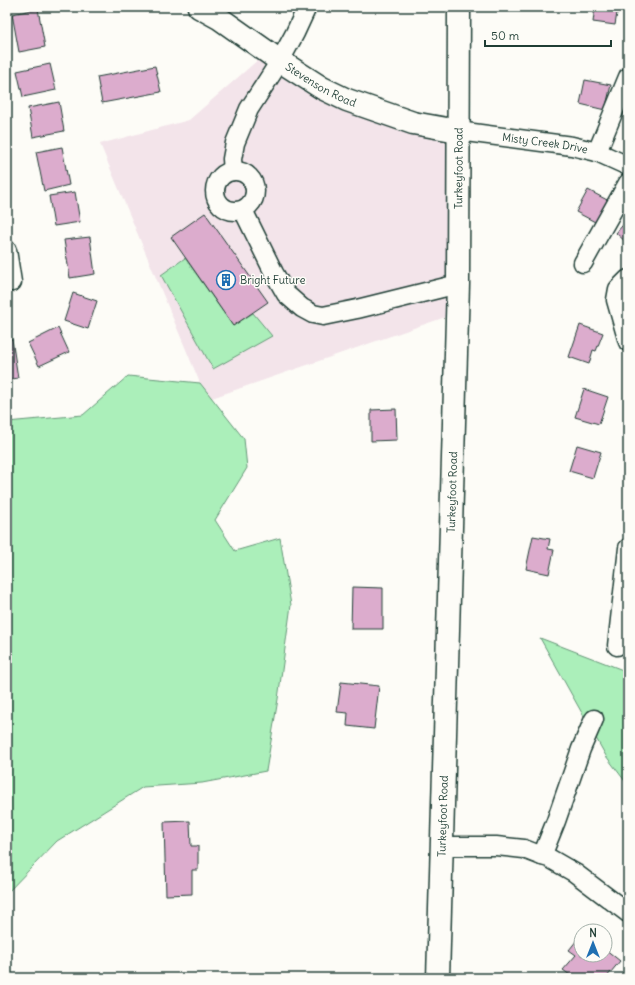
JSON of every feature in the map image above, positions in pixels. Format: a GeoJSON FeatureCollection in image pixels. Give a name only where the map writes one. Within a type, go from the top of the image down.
{"type":"FeatureCollection","features":[{"type":"Feature","properties":{"kind":"main road","name":"Stevenson Road"},"geometry":{"type":"LineString","coordinates":[[199,7],[219,18],[280,61],[322,88],[347,100],[413,123],[458,131]]}},
{"type":"Feature","properties":{"kind":"main road","name":"Turkeyfoot Road"},"geometry":{"type":"LineString","coordinates":[[438,978],[458,284],[459,7]]}},
{"type":"Feature","properties":{"kind":"street"},"geometry":{"type":"LineString","coordinates":[[233,171],[232,159],[235,143],[249,109],[280,61],[307,7]]}},
{"type":"Feature","properties":{"kind":"street"},"geometry":{"type":"LineString","coordinates":[[597,152],[628,78]]}},
{"type":"Feature","properties":{"kind":"street","name":"Misty Creek Drive"},"geometry":{"type":"LineString","coordinates":[[458,131],[572,146],[597,152],[628,166]]}},
{"type":"Feature","properties":{"kind":"street"},"geometry":{"type":"LineString","coordinates":[[233,171],[245,174],[250,178],[255,189],[252,202],[243,210],[236,211],[223,208],[218,203],[216,196],[215,190],[220,177],[233,171]]}},
{"type":"Feature","properties":{"kind":"street"},"geometry":{"type":"LineString","coordinates":[[583,263],[628,183]]}},
{"type":"Feature","properties":{"kind":"street"},"geometry":{"type":"LineString","coordinates":[[243,210],[286,294],[302,308],[313,314],[323,316],[357,309],[458,284]]}},
{"type":"Feature","properties":{"kind":"street"},"geometry":{"type":"LineString","coordinates":[[7,250],[12,282],[7,282]]}},
{"type":"Feature","properties":{"kind":"street"},"geometry":{"type":"LineString","coordinates":[[628,279],[618,289],[616,300],[628,342]]}},
{"type":"Feature","properties":{"kind":"street"},"geometry":{"type":"LineString","coordinates":[[617,646],[628,548]]}},
{"type":"Feature","properties":{"kind":"street"},"geometry":{"type":"LineString","coordinates":[[542,856],[580,749],[594,719]]}},
{"type":"Feature","properties":{"kind":"street"},"geometry":{"type":"LineString","coordinates":[[442,846],[496,846],[524,849],[549,858],[575,873],[628,913]]}},
{"type":"Feature","properties":{"kind":"shaded area"},"geometry":{"type":"Polygon","coordinates":[[[267,52],[322,88],[458,131],[457,313],[212,398],[200,383],[100,144],[189,120],[267,52]]]}},
{"type":"Feature","properties":{"kind":"green space"},"geometry":{"type":"Polygon","coordinates":[[[185,258],[233,326],[253,313],[272,336],[213,369],[161,275],[185,258]]]}},
{"type":"Feature","properties":{"kind":"green space"},"geometry":{"type":"Polygon","coordinates":[[[128,376],[200,383],[244,439],[247,468],[215,520],[235,551],[280,538],[291,605],[266,771],[202,783],[143,787],[57,841],[7,893],[7,422],[83,415],[128,376]]]}},
{"type":"Feature","properties":{"kind":"green space"},"geometry":{"type":"Polygon","coordinates":[[[540,638],[628,672],[628,785],[606,756],[540,638]]]}},
{"type":"Feature","properties":{"kind":"building"},"geometry":{"type":"Polygon","coordinates":[[[595,7],[618,7],[615,25],[593,22],[595,7]]]}},
{"type":"Feature","properties":{"kind":"building"},"geometry":{"type":"Polygon","coordinates":[[[38,9],[45,47],[19,52],[12,14],[38,9]]]}},
{"type":"Feature","properties":{"kind":"building"},"geometry":{"type":"Polygon","coordinates":[[[50,64],[56,90],[23,97],[17,71],[50,64]]]}},
{"type":"Feature","properties":{"kind":"building"},"geometry":{"type":"Polygon","coordinates":[[[155,66],[161,92],[102,103],[97,77],[155,66]]]}},
{"type":"Feature","properties":{"kind":"building"},"geometry":{"type":"Polygon","coordinates":[[[585,80],[611,85],[605,110],[580,104],[585,80]]]}},
{"type":"Feature","properties":{"kind":"building"},"geometry":{"type":"Polygon","coordinates":[[[59,102],[64,131],[33,137],[28,108],[59,102]]]}},
{"type":"Feature","properties":{"kind":"building"},"geometry":{"type":"Polygon","coordinates":[[[62,147],[69,185],[44,191],[36,152],[62,147]]]}},
{"type":"Feature","properties":{"kind":"building"},"geometry":{"type":"Polygon","coordinates":[[[588,190],[611,202],[599,224],[576,212],[588,190]]]}},
{"type":"Feature","properties":{"kind":"building"},"geometry":{"type":"Polygon","coordinates":[[[75,192],[80,222],[54,226],[49,196],[75,192]]]}},
{"type":"Feature","properties":{"kind":"building","name":"Bright Future"},"geometry":{"type":"Polygon","coordinates":[[[205,213],[268,302],[233,326],[171,237],[205,213]]]}},
{"type":"Feature","properties":{"kind":"building"},"geometry":{"type":"Polygon","coordinates":[[[628,219],[628,244],[616,233],[628,219]]]}},
{"type":"Feature","properties":{"kind":"building"},"geometry":{"type":"Polygon","coordinates":[[[90,237],[95,274],[70,278],[64,240],[90,237]]]}},
{"type":"Feature","properties":{"kind":"building"},"geometry":{"type":"Polygon","coordinates":[[[73,293],[97,301],[88,329],[64,321],[73,293]]]}},
{"type":"Feature","properties":{"kind":"building"},"geometry":{"type":"Polygon","coordinates":[[[580,325],[603,333],[596,351],[593,350],[589,364],[569,357],[580,325]]]}},
{"type":"Feature","properties":{"kind":"building"},"geometry":{"type":"Polygon","coordinates":[[[58,328],[69,352],[39,366],[28,343],[58,328]]]}},
{"type":"Feature","properties":{"kind":"building"},"geometry":{"type":"Polygon","coordinates":[[[12,339],[18,378],[7,380],[7,340],[12,339]]]}},
{"type":"Feature","properties":{"kind":"building"},"geometry":{"type":"Polygon","coordinates":[[[584,389],[608,397],[599,424],[575,417],[584,389]]]}},
{"type":"Feature","properties":{"kind":"building"},"geometry":{"type":"Polygon","coordinates":[[[396,409],[397,440],[371,441],[371,410],[396,409]]]}},
{"type":"Feature","properties":{"kind":"building"},"geometry":{"type":"Polygon","coordinates":[[[577,445],[601,452],[593,478],[569,471],[577,445]]]}},
{"type":"Feature","properties":{"kind":"building"},"geometry":{"type":"Polygon","coordinates":[[[533,536],[550,539],[548,549],[554,550],[549,574],[526,569],[533,536]]]}},
{"type":"Feature","properties":{"kind":"building"},"geometry":{"type":"Polygon","coordinates":[[[352,587],[383,588],[383,629],[351,629],[352,587]]]}},
{"type":"Feature","properties":{"kind":"building"},"geometry":{"type":"Polygon","coordinates":[[[341,682],[379,686],[374,729],[347,726],[348,713],[337,712],[341,682]]]}},
{"type":"Feature","properties":{"kind":"building"},"geometry":{"type":"Polygon","coordinates":[[[190,821],[191,846],[198,846],[198,870],[192,870],[192,894],[166,895],[164,822],[190,821]]]}},
{"type":"Feature","properties":{"kind":"building"},"geometry":{"type":"Polygon","coordinates":[[[573,945],[573,953],[569,950],[573,945]]]}},
{"type":"Feature","properties":{"kind":"building"},"geometry":{"type":"Polygon","coordinates":[[[613,955],[620,961],[606,978],[574,978],[563,970],[573,958],[573,963],[613,963],[613,955]]]}},
{"type":"Feature","properties":{"kind":"place","name":"Bright Future"},"geometry":{"type":"Point","coordinates":[226,280]}}]}
